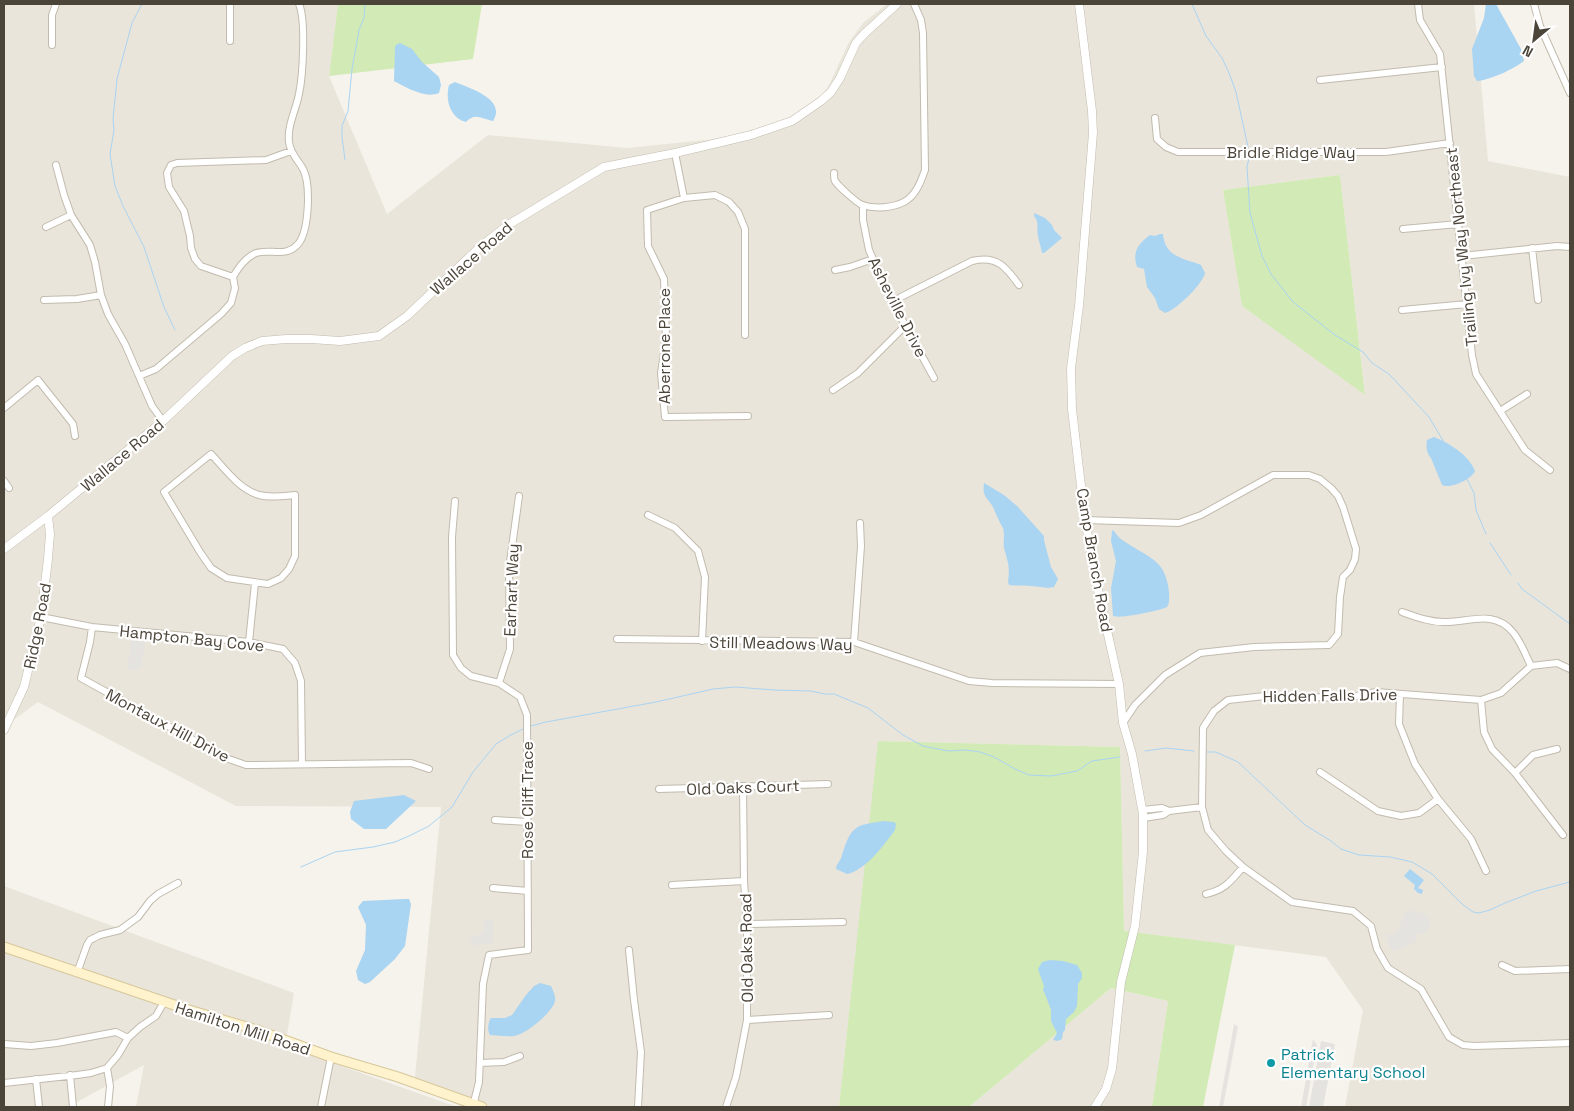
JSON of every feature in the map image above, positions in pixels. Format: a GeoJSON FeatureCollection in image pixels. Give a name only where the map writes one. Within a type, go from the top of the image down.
{"type":"FeatureCollection","features":[{"type":"Feature","properties":{"kind":"main road","name":"Hamilton Mill Road"},"geometry":{"type":"LineString","coordinates":[[4,948],[164,1002],[257,1030],[331,1057],[398,1077],[476,1106]]}},
{"type":"Feature","properties":{"kind":"street"},"geometry":{"type":"LineString","coordinates":[[52,45],[52,15],[56,4]]}},
{"type":"Feature","properties":{"kind":"street"},"geometry":{"type":"LineString","coordinates":[[230,4],[230,41]]}},
{"type":"Feature","properties":{"kind":"street"},"geometry":{"type":"LineString","coordinates":[[139,376],[156,369],[232,303],[235,288],[233,277],[244,261],[258,253],[291,250],[299,242],[305,230],[307,180],[303,169],[291,151],[288,141],[302,78],[303,17],[299,4]]}},
{"type":"Feature","properties":{"kind":"street","name":"Wallace Road"},"geometry":{"type":"LineString","coordinates":[[4,549],[48,516],[163,421],[232,356],[245,348],[262,342],[286,339],[340,341],[378,336],[407,316],[479,248],[508,225],[604,166],[675,153],[751,135],[792,121],[831,92],[840,78],[856,43],[897,4]]}},
{"type":"Feature","properties":{"kind":"street"},"geometry":{"type":"LineString","coordinates":[[834,174],[835,181],[863,205],[888,208],[905,202],[922,181],[925,170],[923,33],[921,20],[914,4]]}},
{"type":"Feature","properties":{"kind":"street","name":"Camp Branch Road"},"geometry":{"type":"LineString","coordinates":[[1079,4],[1093,133],[1070,390],[1085,520],[1097,588],[1119,684],[1123,722],[1132,754],[1143,814],[1144,852],[1135,926],[1121,982],[1112,1070],[1106,1089],[1095,1107]]}},
{"type":"Feature","properties":{"kind":"street","name":"Trailing Ivy Way Northeast"},"geometry":{"type":"LineString","coordinates":[[1418,4],[1420,20],[1440,54],[1472,354],[1476,374],[1525,450],[1550,470]]}},
{"type":"Feature","properties":{"kind":"street"},"geometry":{"type":"LineString","coordinates":[[1534,4],[1540,26],[1570,93]]}},
{"type":"Feature","properties":{"kind":"street"},"geometry":{"type":"LineString","coordinates":[[1320,80],[1442,67]]}},
{"type":"Feature","properties":{"kind":"street","name":"Bridle Ridge Way"},"geometry":{"type":"LineString","coordinates":[[1154,118],[1157,139],[1166,147],[1178,152],[1386,152],[1450,143]]}},
{"type":"Feature","properties":{"kind":"street"},"geometry":{"type":"LineString","coordinates":[[233,277],[202,266],[194,259],[184,211],[169,187],[167,173],[171,165],[177,162],[266,160],[291,151]]}},
{"type":"Feature","properties":{"kind":"street"},"geometry":{"type":"LineString","coordinates":[[675,153],[684,198]]}},
{"type":"Feature","properties":{"kind":"street"},"geometry":{"type":"LineString","coordinates":[[56,165],[71,215],[90,245],[96,262],[101,295],[108,314],[125,344],[152,406],[163,421]]}},
{"type":"Feature","properties":{"kind":"street","name":"Aberrone Place"},"geometry":{"type":"LineString","coordinates":[[745,335],[745,229],[738,212],[729,202],[715,195],[684,198],[647,210],[648,246],[664,279],[666,340],[661,373],[665,417],[748,416]]}},
{"type":"Feature","properties":{"kind":"street","name":"Asheville Drive"},"geometry":{"type":"LineString","coordinates":[[863,205],[869,250],[893,303],[934,378]]}},
{"type":"Feature","properties":{"kind":"street"},"geometry":{"type":"LineString","coordinates":[[46,227],[71,215]]}},
{"type":"Feature","properties":{"kind":"street"},"geometry":{"type":"LineString","coordinates":[[1403,229],[1458,224]]}},
{"type":"Feature","properties":{"kind":"street"},"geometry":{"type":"LineString","coordinates":[[1462,256],[1532,248],[1570,247]]}},
{"type":"Feature","properties":{"kind":"street"},"geometry":{"type":"LineString","coordinates":[[1532,248],[1538,300]]}},
{"type":"Feature","properties":{"kind":"street"},"geometry":{"type":"LineString","coordinates":[[893,303],[901,297],[972,261],[982,258],[996,261],[1007,270],[1019,285]]}},
{"type":"Feature","properties":{"kind":"street"},"geometry":{"type":"LineString","coordinates":[[835,270],[873,259]]}},
{"type":"Feature","properties":{"kind":"street"},"geometry":{"type":"LineString","coordinates":[[44,300],[77,299],[101,295]]}},
{"type":"Feature","properties":{"kind":"street"},"geometry":{"type":"LineString","coordinates":[[1402,310],[1467,304]]}},
{"type":"Feature","properties":{"kind":"street"},"geometry":{"type":"LineString","coordinates":[[833,390],[858,372],[906,326]]}},
{"type":"Feature","properties":{"kind":"street"},"geometry":{"type":"LineString","coordinates":[[4,408],[38,380],[73,424],[75,436]]}},
{"type":"Feature","properties":{"kind":"street"},"geometry":{"type":"LineString","coordinates":[[1500,411],[1527,394]]}},
{"type":"Feature","properties":{"kind":"street"},"geometry":{"type":"LineString","coordinates":[[211,454],[241,485],[259,495],[278,497],[295,495],[295,556],[289,569],[281,578],[268,584],[255,583],[227,578],[211,568],[164,492],[211,454]]}},
{"type":"Feature","properties":{"kind":"street"},"geometry":{"type":"LineString","coordinates":[[1085,520],[1178,523],[1201,514],[1273,475],[1308,475],[1320,480],[1338,496],[1356,549],[1355,560],[1350,570],[1343,577],[1338,634],[1329,645],[1254,647],[1200,653],[1165,675],[1135,705],[1123,722]]}},
{"type":"Feature","properties":{"kind":"street"},"geometry":{"type":"LineString","coordinates":[[4,481],[9,488]]}},
{"type":"Feature","properties":{"kind":"street","name":"Earhart Way"},"geometry":{"type":"LineString","coordinates":[[499,683],[510,649],[509,570],[519,496]]}},
{"type":"Feature","properties":{"kind":"street","name":"Rose Cliff Trace"},"geometry":{"type":"LineString","coordinates":[[455,501],[452,537],[453,655],[461,668],[471,676],[499,683],[520,698],[527,715],[528,950],[489,956],[483,984],[479,1082],[476,1106]]}},
{"type":"Feature","properties":{"kind":"street"},"geometry":{"type":"LineString","coordinates":[[648,515],[675,528],[698,551],[705,577],[702,641]]}},
{"type":"Feature","properties":{"kind":"street","name":"Ridge Road"},"geometry":{"type":"LineString","coordinates":[[4,730],[24,687],[41,617],[50,534],[48,516]]}},
{"type":"Feature","properties":{"kind":"street"},"geometry":{"type":"LineString","coordinates":[[854,642],[861,546],[860,523]]}},
{"type":"Feature","properties":{"kind":"street"},"geometry":{"type":"LineString","coordinates":[[249,642],[255,583]]}},
{"type":"Feature","properties":{"kind":"street"},"geometry":{"type":"LineString","coordinates":[[1402,612],[1427,620],[1445,622],[1490,618],[1504,623],[1517,637],[1531,666],[1557,663],[1570,669]]}},
{"type":"Feature","properties":{"kind":"street","name":"Hampton Bay Cove"},"geometry":{"type":"LineString","coordinates":[[41,617],[92,627],[249,642],[283,649],[295,663],[301,681],[302,764]]}},
{"type":"Feature","properties":{"kind":"street","name":"Montaux Hill Drive"},"geometry":{"type":"LineString","coordinates":[[92,627],[81,678],[226,758],[246,765],[411,763],[429,770]]}},
{"type":"Feature","properties":{"kind":"street","name":"Still Meadows Way"},"geometry":{"type":"LineString","coordinates":[[617,639],[854,642],[970,681],[992,683],[1119,684]]}},
{"type":"Feature","properties":{"kind":"street","name":"Hidden Falls Drive"},"geometry":{"type":"LineString","coordinates":[[1531,666],[1501,693],[1481,700],[1376,692],[1346,698],[1265,696],[1228,700],[1214,711],[1203,728],[1202,806],[1208,830],[1226,851],[1244,867],[1292,902],[1353,911],[1371,926],[1377,949],[1388,968],[1421,989],[1450,1037],[1463,1045],[1570,1043]]}},
{"type":"Feature","properties":{"kind":"street"},"geometry":{"type":"LineString","coordinates":[[1400,694],[1399,724],[1415,764],[1438,799],[1471,840],[1486,872]]}},
{"type":"Feature","properties":{"kind":"street"},"geometry":{"type":"LineString","coordinates":[[1481,700],[1484,732],[1492,749],[1515,773],[1563,835]]}},
{"type":"Feature","properties":{"kind":"street"},"geometry":{"type":"LineString","coordinates":[[1515,773],[1533,754],[1557,749]]}},
{"type":"Feature","properties":{"kind":"street"},"geometry":{"type":"LineString","coordinates":[[1320,772],[1378,811],[1401,816],[1419,813],[1438,799]]}},
{"type":"Feature","properties":{"kind":"street","name":"Old Oaks Court"},"geometry":{"type":"LineString","coordinates":[[659,790],[828,784]]}},
{"type":"Feature","properties":{"kind":"street","name":"Old Oaks Road"},"geometry":{"type":"LineString","coordinates":[[726,1107],[736,1077],[748,1020],[743,786]]}},
{"type":"Feature","properties":{"kind":"street"},"geometry":{"type":"LineString","coordinates":[[1143,814],[1163,815],[1169,811],[1202,806]]}},
{"type":"Feature","properties":{"kind":"street"},"geometry":{"type":"LineString","coordinates":[[495,820],[527,822]]}},
{"type":"Feature","properties":{"kind":"street"},"geometry":{"type":"LineString","coordinates":[[1206,894],[1218,891],[1244,867]]}},
{"type":"Feature","properties":{"kind":"street"},"geometry":{"type":"LineString","coordinates":[[672,885],[744,881]]}},
{"type":"Feature","properties":{"kind":"street"},"geometry":{"type":"LineString","coordinates":[[77,973],[90,940],[100,935],[120,930],[138,917],[150,901],[178,883]]}},
{"type":"Feature","properties":{"kind":"street"},"geometry":{"type":"LineString","coordinates":[[493,888],[528,891]]}},
{"type":"Feature","properties":{"kind":"street"},"geometry":{"type":"LineString","coordinates":[[747,924],[843,922]]}},
{"type":"Feature","properties":{"kind":"street"},"geometry":{"type":"LineString","coordinates":[[629,950],[641,1052],[638,1107]]}},
{"type":"Feature","properties":{"kind":"street"},"geometry":{"type":"LineString","coordinates":[[1502,965],[1514,971],[1570,969]]}},
{"type":"Feature","properties":{"kind":"street"},"geometry":{"type":"LineString","coordinates":[[4,1083],[91,1073],[107,1068],[118,1055],[128,1038],[156,1016],[164,1002]]}},
{"type":"Feature","properties":{"kind":"street"},"geometry":{"type":"LineString","coordinates":[[748,1020],[829,1015]]}},
{"type":"Feature","properties":{"kind":"street"},"geometry":{"type":"LineString","coordinates":[[4,1044],[31,1046],[116,1032],[128,1038]]}},
{"type":"Feature","properties":{"kind":"street"},"geometry":{"type":"LineString","coordinates":[[480,1063],[504,1062],[520,1056]]}},
{"type":"Feature","properties":{"kind":"street"},"geometry":{"type":"LineString","coordinates":[[322,1107],[331,1057]]}},
{"type":"Feature","properties":{"kind":"street"},"geometry":{"type":"LineString","coordinates":[[107,1068],[110,1086],[108,1107]]}},
{"type":"Feature","properties":{"kind":"street"},"geometry":{"type":"LineString","coordinates":[[70,1075],[73,1107]]}},
{"type":"Feature","properties":{"kind":"street"},"geometry":{"type":"LineString","coordinates":[[36,1079],[39,1107]]}},
{"type":"Feature","properties":{"kind":"shaded area"},"geometry":{"type":"Polygon","coordinates":[[[4,4],[338,4],[329,76],[387,214],[488,135],[627,148],[735,137],[806,112],[828,87],[849,42],[863,23],[887,4],[1474,4],[1488,161],[1570,177],[1570,1107],[1345,1107],[1363,1010],[1326,957],[1124,931],[1120,747],[879,741],[839,1107],[463,1107],[414,1087],[441,807],[236,806],[38,702],[4,727],[4,4]],[[1340,175],[1223,190],[1242,306],[1365,394],[1340,175]]]}},
{"type":"Feature","properties":{"kind":"shaded area"},"geometry":{"type":"Polygon","coordinates":[[[131,640],[145,641],[141,669],[137,669],[137,671],[127,670],[131,640]]]}},
{"type":"Feature","properties":{"kind":"shaded area"},"geometry":{"type":"Polygon","coordinates":[[[4,886],[294,993],[285,1046],[457,1107],[136,1107],[144,1065],[68,1107],[4,1107],[4,886]]]}},
{"type":"Feature","properties":{"kind":"shaded area"},"geometry":{"type":"Polygon","coordinates":[[[1407,910],[1426,914],[1431,923],[1425,934],[1416,935],[1417,941],[1393,952],[1386,935],[1396,933],[1407,910]]]}},
{"type":"Feature","properties":{"kind":"shaded area"},"geometry":{"type":"Polygon","coordinates":[[[483,920],[493,920],[493,943],[479,944],[477,947],[469,941],[476,934],[479,936],[481,934],[484,928],[483,920]]]}},
{"type":"Feature","properties":{"kind":"shaded area"},"geometry":{"type":"Polygon","coordinates":[[[1111,988],[1168,1001],[1152,1107],[969,1107],[1111,988]]]}},
{"type":"Feature","properties":{"kind":"shaded area"},"geometry":{"type":"Polygon","coordinates":[[[1234,1024],[1238,1027],[1223,1107],[1219,1107],[1234,1024]]]}},
{"type":"Feature","properties":{"kind":"shaded area"},"geometry":{"type":"Polygon","coordinates":[[[1313,1039],[1317,1045],[1306,1107],[1301,1107],[1313,1039]]]}},
{"type":"Feature","properties":{"kind":"shaded area"},"geometry":{"type":"Polygon","coordinates":[[[1321,1041],[1335,1044],[1323,1107],[1309,1107],[1321,1041]]]}},
{"type":"Feature","properties":{"kind":"green space"},"geometry":{"type":"Polygon","coordinates":[[[338,4],[482,4],[473,59],[329,76],[338,4]]]}},
{"type":"Feature","properties":{"kind":"green space"},"geometry":{"type":"Polygon","coordinates":[[[1340,175],[1365,395],[1242,306],[1223,190],[1340,175]]]}},
{"type":"Feature","properties":{"kind":"green space"},"geometry":{"type":"Polygon","coordinates":[[[878,741],[1120,747],[1124,931],[1235,945],[1203,1107],[1152,1107],[1168,1001],[1111,988],[969,1107],[839,1107],[878,741]]]}},
{"type":"Feature","properties":{"kind":"water"},"geometry":{"type":"Polygon","coordinates":[[[1486,4],[1496,4],[1521,49],[1524,61],[1502,74],[1477,81],[1474,76],[1472,49],[1484,18],[1486,4]]]}},
{"type":"Feature","properties":{"kind":"water"},"geometry":{"type":"Polygon","coordinates":[[[400,43],[412,49],[422,62],[439,77],[441,85],[439,93],[428,95],[394,81],[395,47],[400,43]]]}},
{"type":"Feature","properties":{"kind":"water"},"geometry":{"type":"Polygon","coordinates":[[[455,82],[477,91],[491,101],[495,106],[496,113],[493,121],[472,117],[466,122],[456,117],[448,102],[449,85],[455,82]]]}},
{"type":"Feature","properties":{"kind":"water"},"geometry":{"type":"Polygon","coordinates":[[[1034,213],[1045,218],[1062,238],[1044,253],[1042,253],[1034,213]]]}},
{"type":"Feature","properties":{"kind":"water"},"geometry":{"type":"Polygon","coordinates":[[[1163,234],[1164,242],[1171,252],[1176,256],[1201,265],[1205,273],[1199,284],[1188,296],[1165,313],[1159,309],[1155,298],[1147,287],[1144,269],[1137,267],[1135,257],[1139,245],[1146,238],[1150,235],[1163,234]]]}},
{"type":"Feature","properties":{"kind":"water"},"geometry":{"type":"Polygon","coordinates":[[[1434,437],[1452,446],[1468,460],[1475,471],[1469,478],[1455,485],[1442,485],[1426,445],[1427,440],[1434,437]]]}},
{"type":"Feature","properties":{"kind":"water"},"geometry":{"type":"Polygon","coordinates":[[[984,483],[1004,495],[1017,506],[1044,536],[1051,567],[1058,579],[1054,587],[1009,585],[1009,568],[1004,548],[1003,528],[993,507],[984,494],[984,483]]]}},
{"type":"Feature","properties":{"kind":"water"},"geometry":{"type":"Polygon","coordinates":[[[1113,530],[1121,539],[1153,559],[1164,571],[1169,592],[1167,607],[1131,616],[1113,616],[1111,588],[1116,561],[1111,541],[1113,530]]]}},
{"type":"Feature","properties":{"kind":"water"},"geometry":{"type":"Polygon","coordinates":[[[404,795],[416,801],[386,829],[364,829],[351,819],[350,812],[354,801],[404,795]]]}},
{"type":"Feature","properties":{"kind":"water"},"geometry":{"type":"Polygon","coordinates":[[[884,821],[894,822],[896,824],[895,830],[874,856],[854,872],[847,874],[836,869],[848,838],[856,829],[866,824],[884,821]]]}},
{"type":"Feature","properties":{"kind":"water"},"geometry":{"type":"Polygon","coordinates":[[[1410,869],[1424,880],[1418,888],[1423,890],[1422,894],[1414,889],[1415,885],[1404,876],[1410,869]]]}},
{"type":"Feature","properties":{"kind":"water"},"geometry":{"type":"Polygon","coordinates":[[[409,899],[411,904],[405,946],[395,959],[370,982],[365,984],[358,980],[356,971],[365,950],[366,925],[358,907],[363,901],[409,899]]]}},
{"type":"Feature","properties":{"kind":"water"},"geometry":{"type":"Polygon","coordinates":[[[1050,960],[1077,965],[1082,973],[1082,978],[1078,984],[1077,1006],[1074,1012],[1066,1019],[1062,1039],[1058,1041],[1053,1040],[1057,1033],[1051,1021],[1051,1010],[1043,990],[1044,986],[1038,969],[1042,962],[1050,960]]]}},
{"type":"Feature","properties":{"kind":"water"},"geometry":{"type":"Polygon","coordinates":[[[540,983],[551,986],[555,997],[553,1006],[544,1017],[519,1035],[490,1035],[488,1026],[491,1018],[505,1018],[512,1015],[526,995],[534,986],[540,983]]]}},
{"type":"Feature","properties":{"kind":"waterway"},"geometry":{"type":"LineString","coordinates":[[142,4],[132,23],[117,79],[113,119],[114,130],[110,154],[115,186],[144,247],[164,307],[175,330]]}},
{"type":"Feature","properties":{"kind":"waterway"},"geometry":{"type":"LineString","coordinates":[[345,160],[342,126],[348,111],[352,69],[359,30],[364,18],[365,4]]}},
{"type":"Feature","properties":{"kind":"waterway"},"geometry":{"type":"LineString","coordinates":[[1192,4],[1206,36],[1222,58],[1229,73],[1236,92],[1248,147]]}},
{"type":"Feature","properties":{"kind":"waterway"},"geometry":{"type":"LineString","coordinates":[[1249,158],[1247,167],[1250,213],[1262,256],[1271,274],[1293,302],[1335,335],[1363,352],[1372,363],[1389,374],[1429,417],[1445,444]]}},
{"type":"Feature","properties":{"kind":"waterway"},"geometry":{"type":"LineString","coordinates":[[1466,477],[1474,493],[1476,510],[1486,534]]}},
{"type":"Feature","properties":{"kind":"waterway"},"geometry":{"type":"LineString","coordinates":[[1490,543],[1511,575]]}},
{"type":"Feature","properties":{"kind":"waterway"},"geometry":{"type":"LineString","coordinates":[[1518,583],[1522,589],[1570,624]]}},
{"type":"Feature","properties":{"kind":"waterway"},"geometry":{"type":"LineString","coordinates":[[531,726],[713,689],[735,687],[834,694],[868,708],[903,735],[923,746],[948,751],[966,750],[980,752],[1029,775],[1051,776],[1077,771],[1092,761],[1120,757]]}},
{"type":"Feature","properties":{"kind":"waterway"},"geometry":{"type":"LineString","coordinates":[[301,867],[335,852],[395,842],[429,826],[452,807],[473,772],[496,744],[523,729]]}},
{"type":"Feature","properties":{"kind":"waterway"},"geometry":{"type":"LineString","coordinates":[[1145,751],[1166,748],[1194,751]]}},
{"type":"Feature","properties":{"kind":"waterway"},"geometry":{"type":"LineString","coordinates":[[1207,752],[1216,752],[1238,762],[1305,825],[1341,849],[1359,855],[1390,857],[1412,862],[1432,874],[1462,904],[1473,912],[1479,913],[1490,910],[1536,891],[1570,882]]}},
{"type":"Feature","properties":{"kind":"place","name":"Patrick Elementary School"},"geometry":{"type":"Point","coordinates":[1271,1063]}}]}
